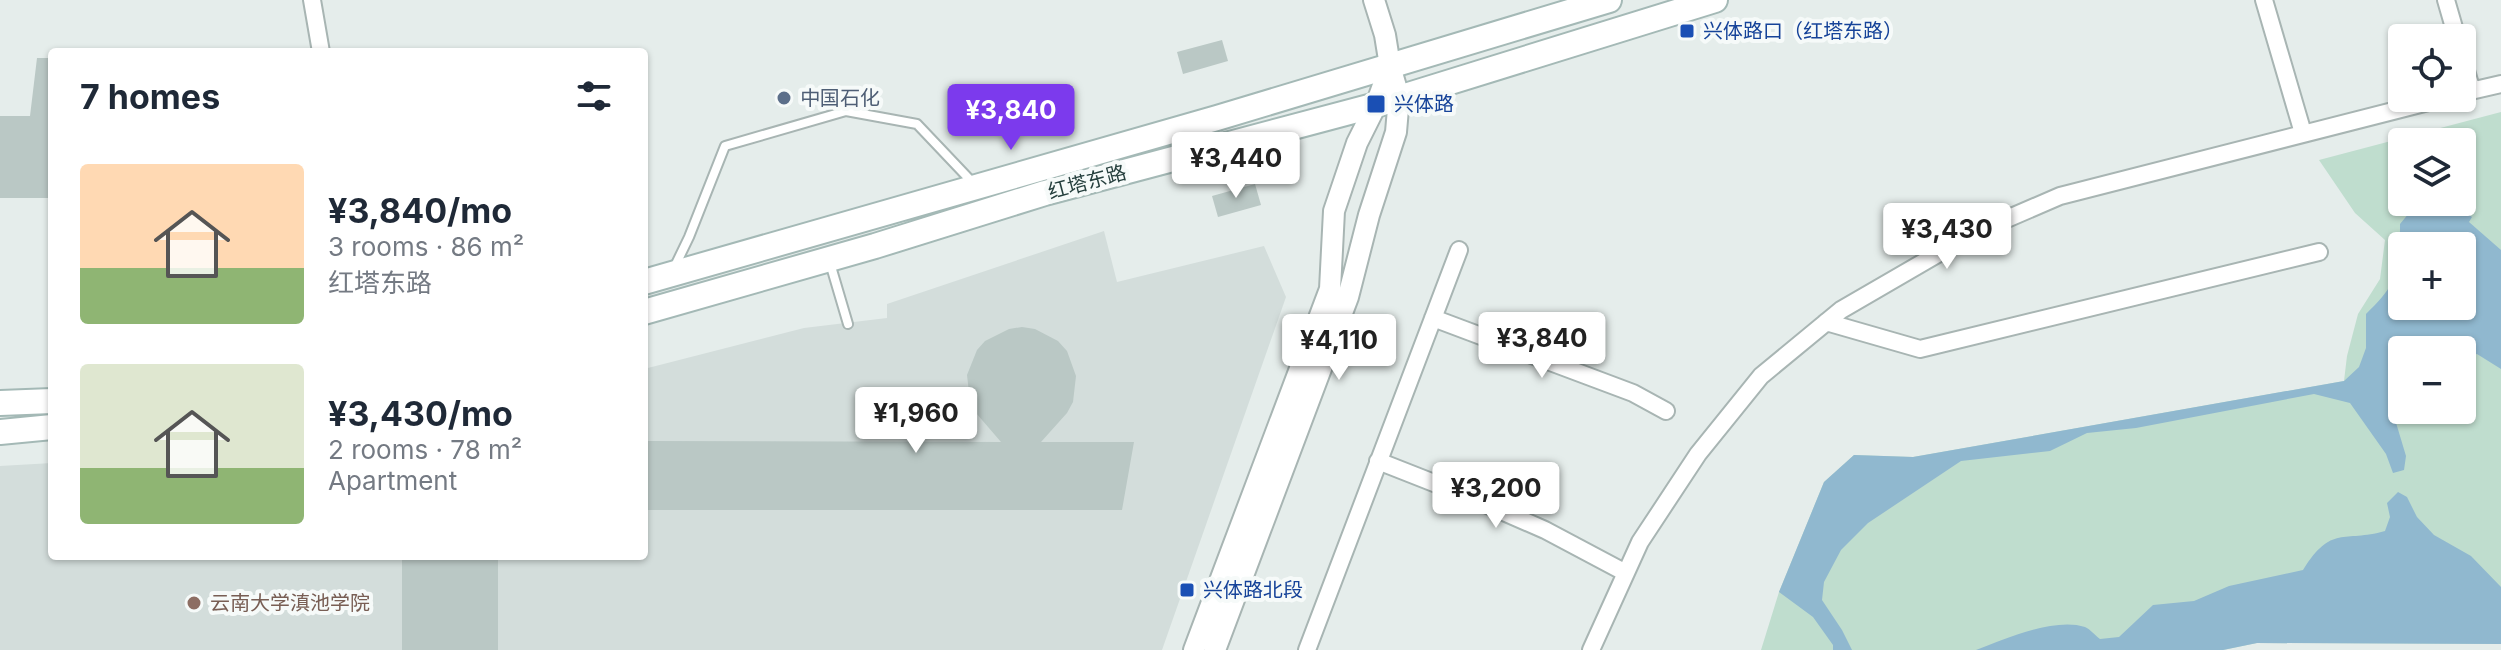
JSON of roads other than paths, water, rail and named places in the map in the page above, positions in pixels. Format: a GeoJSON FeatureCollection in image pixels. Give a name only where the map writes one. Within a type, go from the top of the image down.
{"type":"FeatureCollection","features":[{"type":"Feature","properties":{"kind":"main road","name":"红塔东路"},"geometry":{"type":"LineString","coordinates":[[648,281],[1217,118],[1609,0]]}},
{"type":"Feature","properties":{"kind":"main road","name":"红塔东路"},"geometry":{"type":"LineString","coordinates":[[648,311],[1045,193],[1376,105],[1715,0]]}},
{"type":"Feature","properties":{"kind":"main road"},"geometry":{"type":"LineString","coordinates":[[0,403],[48,401]]}},
{"type":"Feature","properties":{"kind":"main road"},"geometry":{"type":"LineString","coordinates":[[0,432],[48,427]]}},
{"type":"Feature","properties":{"kind":"street"},"geometry":{"type":"LineString","coordinates":[[312,0],[320,48]]}},
{"type":"Feature","properties":{"kind":"street"},"geometry":{"type":"LineString","coordinates":[[1215,650],[1348,297],[1369,215],[1396,132],[1399,97],[1374,0]]}},
{"type":"Feature","properties":{"kind":"street"},"geometry":{"type":"LineString","coordinates":[[2264,0],[2303,133]]}},
{"type":"Feature","properties":{"kind":"street"},"geometry":{"type":"LineString","coordinates":[[2446,0],[2453,24]]}},
{"type":"Feature","properties":{"kind":"street"},"geometry":{"type":"LineString","coordinates":[[1194,650],[1330,289],[1334,211],[1357,143],[1376,105],[1390,66]]}},
{"type":"Feature","properties":{"kind":"street"},"geometry":{"type":"LineString","coordinates":[[2476,90],[2501,84]]}},
{"type":"Feature","properties":{"kind":"street"},"geometry":{"type":"LineString","coordinates":[[1591,650],[1640,542],[1698,454],[1761,376],[1841,310],[1972,234],[2060,196],[2388,112]]}},
{"type":"Feature","properties":{"kind":"street"},"geometry":{"type":"LineString","coordinates":[[1307,650],[1459,250]]}},
{"type":"Feature","properties":{"kind":"street"},"geometry":{"type":"LineString","coordinates":[[1826,322],[1920,349],[2319,252]]}},
{"type":"Feature","properties":{"kind":"street"},"geometry":{"type":"LineString","coordinates":[[1433,318],[1633,393],[1666,411]]}},
{"type":"Feature","properties":{"kind":"street"},"geometry":{"type":"LineString","coordinates":[[1378,461],[1545,530],[1626,573]]}},
{"type":"Feature","properties":{"kind":"lane"},"geometry":{"type":"LineString","coordinates":[[672,273],[725,146],[831,115],[846,111],[917,124],[976,187]]}},
{"type":"Feature","properties":{"kind":"lane"},"geometry":{"type":"LineString","coordinates":[[829,259],[848,324]]}},
{"type":"Feature","properties":{"kind":"water"},"geometry":{"type":"Polygon","coordinates":[[[2407,216],[2471,216],[2469,222],[2501,250],[2501,369],[2476,354],[2476,336],[2388,336],[2388,424],[2396,424],[2406,456],[2404,470],[2393,473],[2386,454],[2350,403],[2314,394],[2136,428],[2087,433],[2050,451],[1961,461],[1868,523],[1841,550],[1824,582],[1822,600],[1852,650],[1833,650],[1833,645],[1813,617],[1779,592],[1824,482],[1854,455],[1913,457],[2344,381],[2359,367],[2366,348],[2366,314],[2388,289],[2388,320],[2476,320],[2476,232],[2400,232],[2400,224],[2407,216]]]}},
{"type":"Feature","properties":{"kind":"water"},"geometry":{"type":"Polygon","coordinates":[[[2398,492],[2407,497],[2417,517],[2434,535],[2471,556],[2501,587],[2501,644],[2257,643],[2223,650],[1976,650],[2030,631],[2059,625],[2085,627],[2100,639],[2119,637],[2153,605],[2194,601],[2229,586],[2303,570],[2322,546],[2331,541],[2385,531],[2390,517],[2387,503],[2398,492]]]}},
{"type":"Feature","properties":{"kind":"place","name":"兴体路口（红塔东路）"},"geometry":{"type":"Point","coordinates":[1687,31]}},
{"type":"Feature","properties":{"kind":"place","name":"中国石化"},"geometry":{"type":"Point","coordinates":[784,98]}},
{"type":"Feature","properties":{"kind":"place","name":"兴体路"},"geometry":{"type":"Point","coordinates":[1376,104]}},
{"type":"Feature","properties":{"kind":"place","name":"兴体路北段"},"geometry":{"type":"Point","coordinates":[1187,590]}},
{"type":"Feature","properties":{"kind":"place","name":"云南大学滇池学院"},"geometry":{"type":"Point","coordinates":[194,603]}}]}
